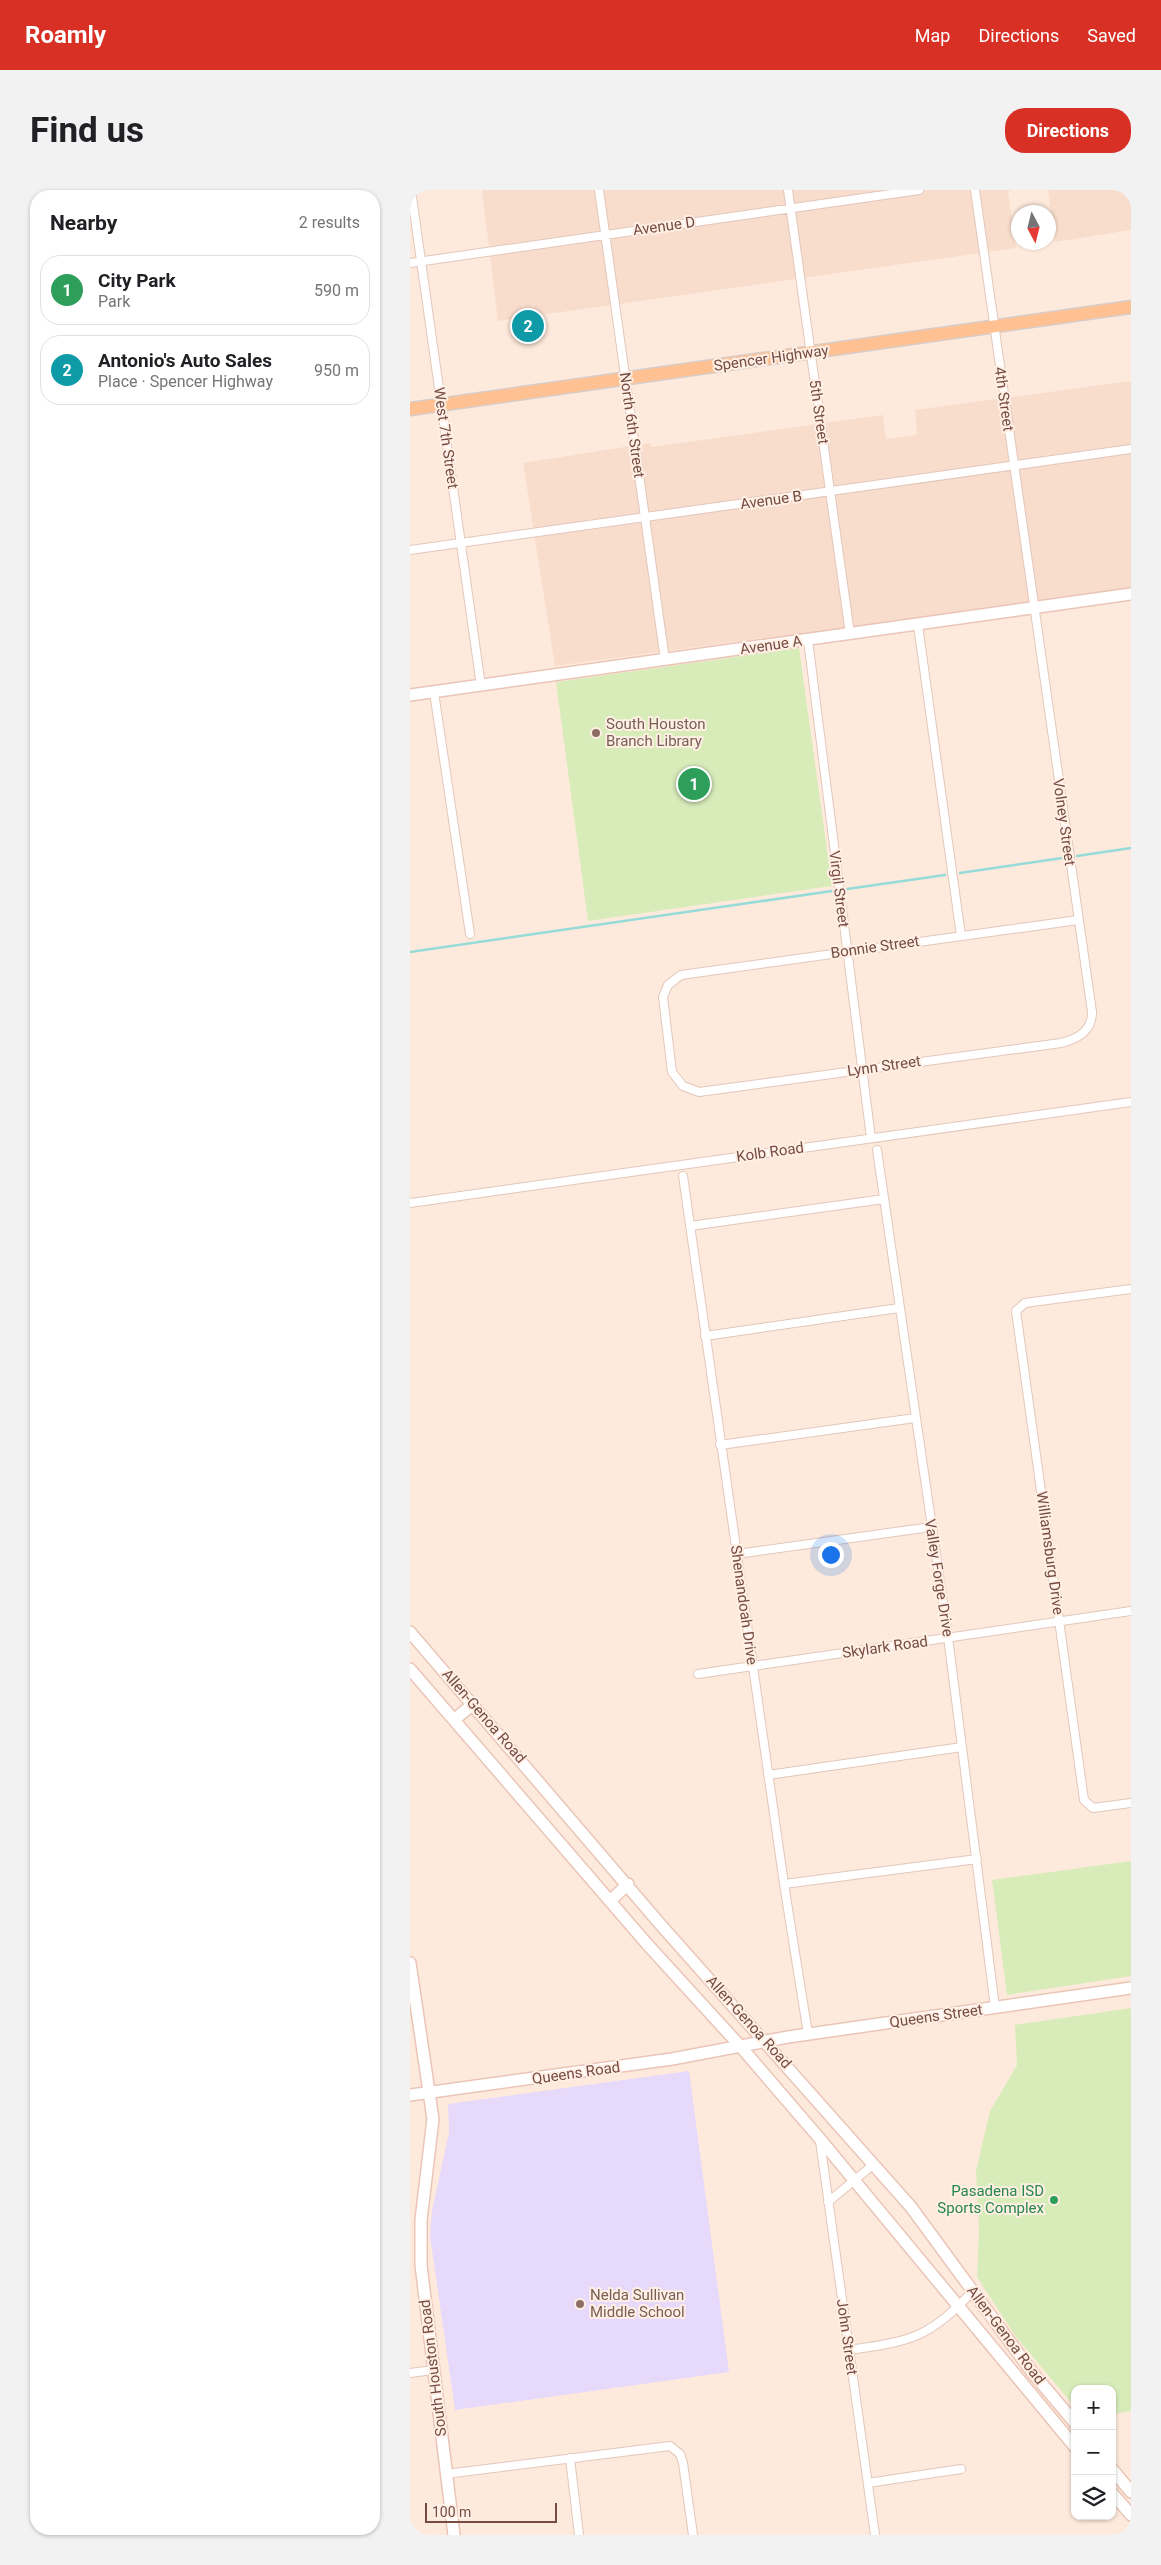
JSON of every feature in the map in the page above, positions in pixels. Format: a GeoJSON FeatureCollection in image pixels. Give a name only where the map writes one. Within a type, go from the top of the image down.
{"type":"FeatureCollection","features":[{"type":"Feature","properties":{"kind":"main road","name":"Spencer Highway"},"geometry":{"type":"LineString","coordinates":[[410,409],[1131,307]]}},
{"type":"Feature","properties":{"kind":"main road","name":"Avenue A"},"geometry":{"type":"LineString","coordinates":[[410,695],[1131,594]]}},
{"type":"Feature","properties":{"kind":"main road","name":"Allen-Genoa Road"},"geometry":{"type":"LineString","coordinates":[[410,1632],[628,1884],[660,1924],[766,2040],[874,2164],[937,2239],[1032,2372],[1071,2418]]}},
{"type":"Feature","properties":{"kind":"main road","name":"Allen-Genoa Road"},"geometry":{"type":"LineString","coordinates":[[410,1669],[820,2139],[1071,2442]]}},
{"type":"Feature","properties":{"kind":"main road"},"geometry":{"type":"LineString","coordinates":[[454,1719],[473,1704]]}},
{"type":"Feature","properties":{"kind":"main road"},"geometry":{"type":"LineString","coordinates":[[610,1900],[628,1884]]}},
{"type":"Feature","properties":{"kind":"main road","name":"South Houston Road"},"geometry":{"type":"LineString","coordinates":[[410,1963],[431,2092],[433,2119],[420,2242],[454,2535]]}},
{"type":"Feature","properties":{"kind":"main road","name":"Queens Street"},"geometry":{"type":"LineString","coordinates":[[741,2047],[766,2040],[1131,1988]]}},
{"type":"Feature","properties":{"kind":"main road","name":"Queens Road"},"geometry":{"type":"LineString","coordinates":[[410,2095],[741,2047]]}},
{"type":"Feature","properties":{"kind":"main road"},"geometry":{"type":"LineString","coordinates":[[1116,2475],[1131,2492]]}},
{"type":"Feature","properties":{"kind":"main road"},"geometry":{"type":"LineString","coordinates":[[1116,2498],[1131,2515]]}},
{"type":"Feature","properties":{"kind":"street","name":"West 7th Street"},"geometry":{"type":"LineString","coordinates":[[411,190],[481,686]]}},
{"type":"Feature","properties":{"kind":"street","name":"North 6th Street"},"geometry":{"type":"LineString","coordinates":[[599,190],[665,660]]}},
{"type":"Feature","properties":{"kind":"street","name":"5th Street"},"geometry":{"type":"LineString","coordinates":[[788,190],[850,634]]}},
{"type":"Feature","properties":{"kind":"street","name":"Avenue D"},"geometry":{"type":"LineString","coordinates":[[410,263],[918,190]]}},
{"type":"Feature","properties":{"kind":"street","name":"4th Street"},"geometry":{"type":"LineString","coordinates":[[975,190],[1033,608]]}},
{"type":"Feature","properties":{"kind":"street","name":"Avenue B"},"geometry":{"type":"LineString","coordinates":[[410,550],[1131,449]]}},
{"type":"Feature","properties":{"kind":"street","name":"Volney Street"},"geometry":{"type":"LineString","coordinates":[[1033,608],[1092,1012],[1092,1020],[1084,1033]]}},
{"type":"Feature","properties":{"kind":"street"},"geometry":{"type":"LineString","coordinates":[[918,624],[961,936]]}},
{"type":"Feature","properties":{"kind":"street","name":"Virgil Street"},"geometry":{"type":"LineString","coordinates":[[808,640],[871,1138]]}},
{"type":"Feature","properties":{"kind":"street"},"geometry":{"type":"LineString","coordinates":[[434,692],[470,934]]}},
{"type":"Feature","properties":{"kind":"street","name":"Bonnie Street"},"geometry":{"type":"LineString","coordinates":[[684,1086],[672,1072],[663,997],[673,980],[690,974],[1078,920]]}},
{"type":"Feature","properties":{"kind":"street","name":"Lynn Street"},"geometry":{"type":"LineString","coordinates":[[684,1086],[700,1092],[1061,1043],[1084,1033]]}},
{"type":"Feature","properties":{"kind":"street","name":"Kolb Road"},"geometry":{"type":"LineString","coordinates":[[410,1203],[1131,1102]]}},
{"type":"Feature","properties":{"kind":"street","name":"Valley Forge Drive"},"geometry":{"type":"LineString","coordinates":[[876,1150],[948,1637],[995,2007]]}},
{"type":"Feature","properties":{"kind":"street","name":"Shenandoah Drive"},"geometry":{"type":"LineString","coordinates":[[683,1176],[704,1336],[784,1884],[808,2034]]}},
{"type":"Feature","properties":{"kind":"street"},"geometry":{"type":"LineString","coordinates":[[690,1226],[884,1199]]}},
{"type":"Feature","properties":{"kind":"street","name":"Williamsburg Drive"},"geometry":{"type":"LineString","coordinates":[[1131,1289],[1024,1303],[1016,1311],[1084,1800],[1093,1808],[1131,1803]]}},
{"type":"Feature","properties":{"kind":"street"},"geometry":{"type":"LineString","coordinates":[[704,1336],[898,1308]]}},
{"type":"Feature","properties":{"kind":"street"},"geometry":{"type":"LineString","coordinates":[[720,1445],[915,1418]]}},
{"type":"Feature","properties":{"kind":"street"},"geometry":{"type":"LineString","coordinates":[[737,1554],[931,1527]]}},
{"type":"Feature","properties":{"kind":"street","name":"Skylark Road"},"geometry":{"type":"LineString","coordinates":[[698,1674],[1131,1611]]}},
{"type":"Feature","properties":{"kind":"street"},"geometry":{"type":"LineString","coordinates":[[768,1775],[962,1747]]}},
{"type":"Feature","properties":{"kind":"street"},"geometry":{"type":"LineString","coordinates":[[784,1884],[977,1859]]}},
{"type":"Feature","properties":{"kind":"street","name":"John Street"},"geometry":{"type":"LineString","coordinates":[[820,2139],[874,2535]]}},
{"type":"Feature","properties":{"kind":"street"},"geometry":{"type":"LineString","coordinates":[[828,2202],[874,2164]]}},
{"type":"Feature","properties":{"kind":"street"},"geometry":{"type":"LineString","coordinates":[[849,2350],[896,2343],[925,2333],[973,2291]]}},
{"type":"Feature","properties":{"kind":"street"},"geometry":{"type":"LineString","coordinates":[[410,2373],[434,2370]]}},
{"type":"Feature","properties":{"kind":"street"},"geometry":{"type":"LineString","coordinates":[[446,2474],[660,2445],[674,2447],[683,2463],[693,2535]]}},
{"type":"Feature","properties":{"kind":"street"},"geometry":{"type":"LineString","coordinates":[[570,2458],[580,2535]]}},
{"type":"Feature","properties":{"kind":"street"},"geometry":{"type":"LineString","coordinates":[[868,2483],[961,2469]]}},
{"type":"Feature","properties":{"kind":"shaded area"},"geometry":{"type":"Polygon","coordinates":[[[482,190],[1014,190],[1008,191],[1011,212],[1011,249],[498,321],[482,190]]]}},
{"type":"Feature","properties":{"kind":"shaded area"},"geometry":{"type":"Polygon","coordinates":[[[1048,190],[1131,190],[1131,230],[1056,242],[1056,205],[1050,205],[1048,190]]]}},
{"type":"Feature","properties":{"kind":"shaded area"},"geometry":{"type":"Polygon","coordinates":[[[1131,381],[1131,588],[555,666],[523,463],[650,443],[651,447],[883,415],[886,439],[917,435],[915,410],[1131,381]]]}},
{"type":"Feature","properties":{"kind":"shaded area","name":"Nelda Sullivan Middle School"},"geometry":{"type":"Polygon","coordinates":[[[689,2071],[729,2372],[455,2410],[430,2236],[432,2211],[449,2132],[448,2104],[689,2071]]]}},
{"type":"Feature","properties":{"kind":"green space"},"geometry":{"type":"Polygon","coordinates":[[[799,648],[832,886],[588,921],[556,682],[799,648]]]}},
{"type":"Feature","properties":{"kind":"green space"},"geometry":{"type":"Polygon","coordinates":[[[1131,1861],[1131,1976],[1007,1995],[992,1880],[1131,1861]]]}},
{"type":"Feature","properties":{"kind":"green space","name":"Pasadena ISD Sports Complex"},"geometry":{"type":"Polygon","coordinates":[[[1131,2008],[1131,2411],[1116,2413],[1116,2385],[1071,2385],[1071,2402],[1016,2337],[977,2277],[979,2230],[976,2171],[990,2111],[1017,2065],[1015,2025],[1131,2008]]]}},
{"type":"Feature","properties":{"kind":"waterway"},"geometry":{"type":"LineString","coordinates":[[1077,856],[1131,848]]}},
{"type":"Feature","properties":{"kind":"waterway"},"geometry":{"type":"LineString","coordinates":[[960,873],[1062,858]]}},
{"type":"Feature","properties":{"kind":"waterway"},"geometry":{"type":"LineString","coordinates":[[847,889],[945,875]]}},
{"type":"Feature","properties":{"kind":"waterway"},"geometry":{"type":"LineString","coordinates":[[410,952],[832,891]]}},
{"type":"Feature","properties":{"kind":"place","name":"Antonio's Auto Sales"},"geometry":{"type":"Point","coordinates":[528,326]}},
{"type":"Feature","properties":{"kind":"place","name":"South Houston Branch Library"},"geometry":{"type":"Point","coordinates":[596,733]}},
{"type":"Feature","properties":{"kind":"place","name":"City Park"},"geometry":{"type":"Point","coordinates":[694,784]}},
{"type":"Feature","properties":{"kind":"place","name":"Pasadena ISD Sports Complex"},"geometry":{"type":"Point","coordinates":[1054,2200]}},
{"type":"Feature","properties":{"kind":"place","name":"Nelda Sullivan Middle School"},"geometry":{"type":"Point","coordinates":[580,2304]}}]}
